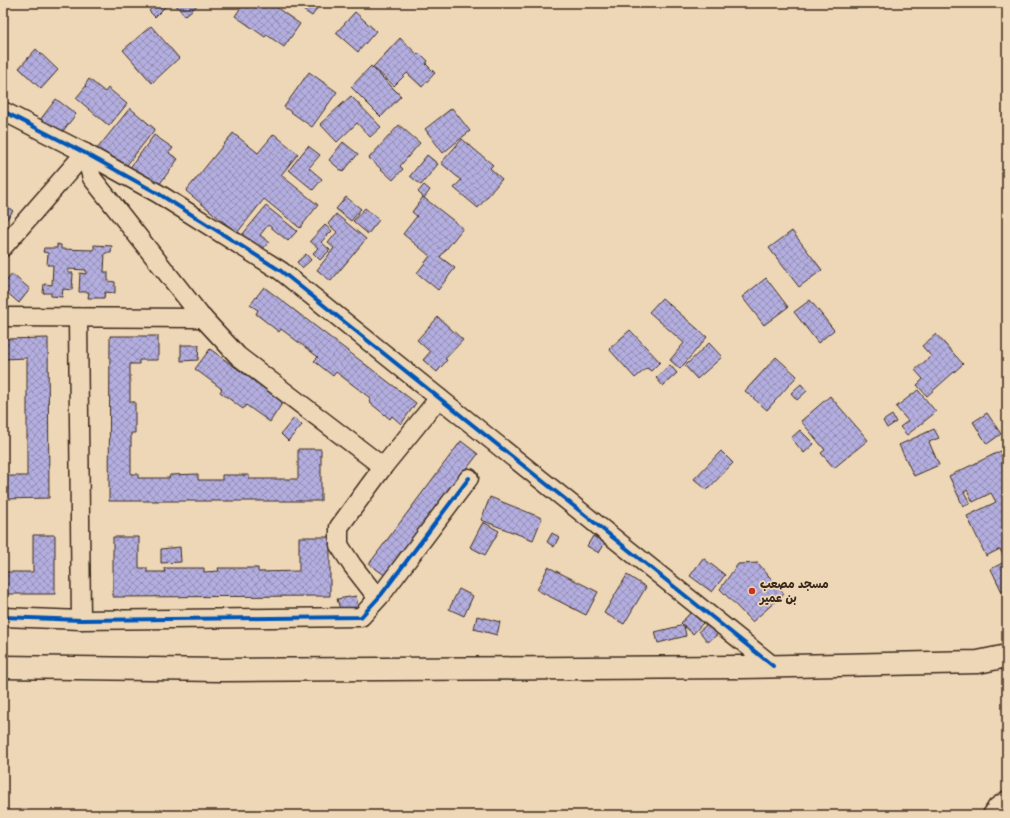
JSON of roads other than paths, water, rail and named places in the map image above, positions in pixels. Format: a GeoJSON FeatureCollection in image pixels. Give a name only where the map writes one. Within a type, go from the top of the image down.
{"type":"FeatureCollection","features":[{"type":"Feature","properties":{"kind":"main road"},"geometry":{"type":"LineString","coordinates":[[3,667],[230,670],[773,666],[978,662],[1007,656]]}},
{"type":"Feature","properties":{"kind":"street"},"geometry":{"type":"LineString","coordinates":[[3,111],[85,153],[159,194],[281,271],[773,666]]}},
{"type":"Feature","properties":{"kind":"street"},"geometry":{"type":"LineString","coordinates":[[3,247],[85,153]]}},
{"type":"Feature","properties":{"kind":"street"},"geometry":{"type":"LineString","coordinates":[[85,153],[92,178],[203,318],[238,356],[383,468]]}},
{"type":"Feature","properties":{"kind":"street"},"geometry":{"type":"LineString","coordinates":[[3,317],[203,318]]}},
{"type":"Feature","properties":{"kind":"street"},"geometry":{"type":"LineString","coordinates":[[78,318],[81,620]]}},
{"type":"Feature","properties":{"kind":"street"},"geometry":{"type":"LineString","coordinates":[[381,595],[373,592],[340,546],[339,526],[439,398]]}},
{"type":"Feature","properties":{"kind":"street"},"geometry":{"type":"LineString","coordinates":[[3,617],[81,620],[362,617],[381,595],[470,478]]}},
{"type":"Feature","properties":{"kind":"street"},"geometry":{"type":"LineString","coordinates":[[992,815],[997,807],[1007,800]]}},
{"type":"Feature","properties":{"kind":"place","name":"مسجد مصعب بن عمير"},"geometry":{"type":"Point","coordinates":[752,591]}}]}
